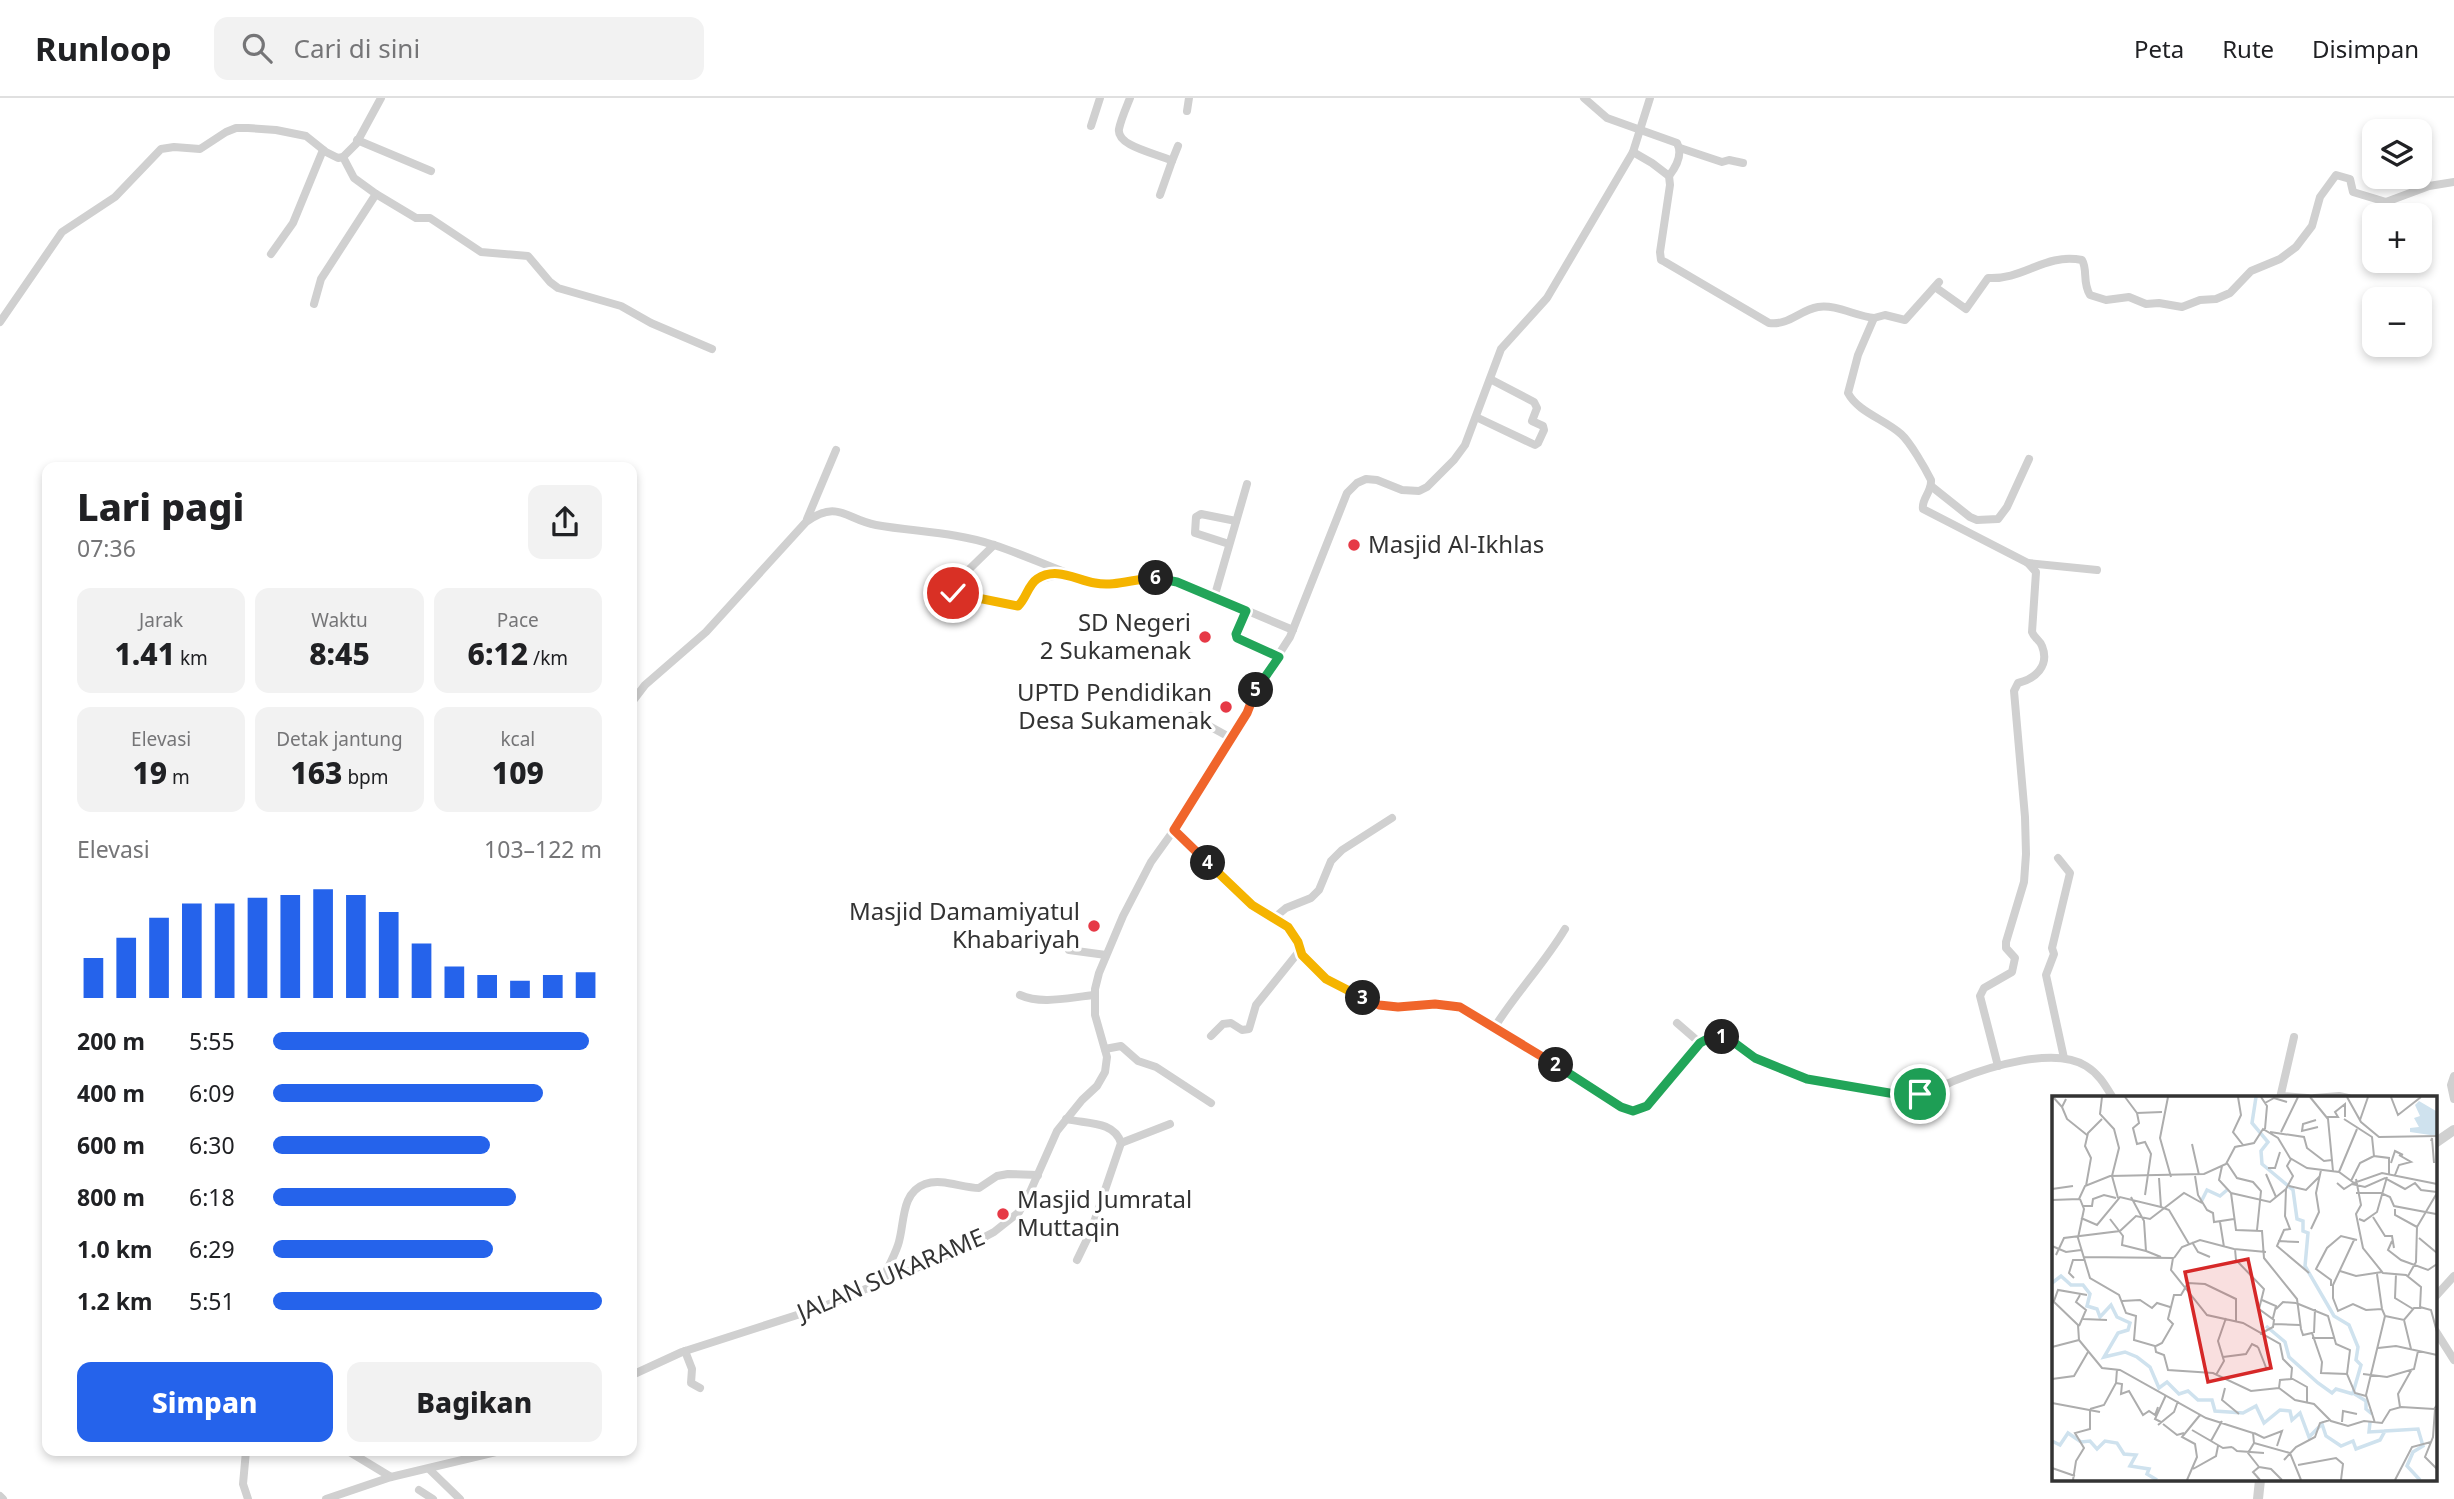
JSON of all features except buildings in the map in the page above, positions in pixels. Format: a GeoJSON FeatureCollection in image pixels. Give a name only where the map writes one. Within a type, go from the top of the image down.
{"type":"FeatureCollection","features":[{"type":"Feature","properties":{"kind":"street"},"geometry":{"type":"LineString","coordinates":[[343,158],[357,141],[381,98]]}},
{"type":"Feature","properties":{"kind":"street"},"geometry":{"type":"LineString","coordinates":[[1091,126],[1100,98]]}},
{"type":"Feature","properties":{"kind":"street"},"geometry":{"type":"LineString","coordinates":[[1130,98],[1119,131],[1121,138],[1128,144],[1172,161]]}},
{"type":"Feature","properties":{"kind":"street"},"geometry":{"type":"LineString","coordinates":[[1187,111],[1189,98]]}},
{"type":"Feature","properties":{"kind":"street"},"geometry":{"type":"LineString","coordinates":[[1584,98],[1607,118],[1677,143],[1680,148],[1722,162],[1729,160],[1744,163]]}},
{"type":"Feature","properties":{"kind":"street","name":"JALAN SUKARAME"},"geometry":{"type":"LineString","coordinates":[[637,1373],[685,1351],[822,1307],[960,1250],[1007,1223],[1019,1212],[1057,1131],[1101,1081],[1107,1057],[1095,1015],[1095,995],[1099,973],[1123,916],[1151,862],[1247,713],[1255,691],[1293,631],[1347,493],[1357,483],[1366,479],[1411,492],[1427,487],[1449,466],[1465,445],[1501,349],[1547,298],[1633,152],[1650,98]]}},
{"type":"Feature","properties":{"kind":"street"},"geometry":{"type":"LineString","coordinates":[[0,322],[62,232],[115,197],[161,149],[200,149],[226,132],[236,128],[248,128],[306,136],[323,150],[343,158]]}},
{"type":"Feature","properties":{"kind":"street"},"geometry":{"type":"LineString","coordinates":[[357,141],[431,171]]}},
{"type":"Feature","properties":{"kind":"street"},"geometry":{"type":"LineString","coordinates":[[1160,195],[1178,146]]}},
{"type":"Feature","properties":{"kind":"street"},"geometry":{"type":"LineString","coordinates":[[1680,148],[1678,163],[1669,176],[1660,257],[1769,323],[1781,323],[1819,307],[1830,307],[1854,315],[1874,318],[1885,315],[1905,320],[1937,284],[1963,307],[1988,279],[2013,276],[2057,259],[2082,260],[2085,266],[2083,278],[2089,294],[2104,300],[2129,298],[2145,303],[2182,307],[2198,300],[2216,299],[2231,292],[2252,270],[2281,258],[2296,247],[2312,226],[2319,197],[2336,175],[2350,179],[2353,192],[2384,202],[2429,186],[2454,182]]}},
{"type":"Feature","properties":{"kind":"street"},"geometry":{"type":"LineString","coordinates":[[271,254],[293,223],[323,150]]}},
{"type":"Feature","properties":{"kind":"street"},"geometry":{"type":"LineString","coordinates":[[1633,152],[1669,176]]}},
{"type":"Feature","properties":{"kind":"street"},"geometry":{"type":"LineString","coordinates":[[343,158],[354,178],[376,194],[416,218],[430,218],[481,253],[528,256],[558,288],[621,306],[651,323],[712,349]]}},
{"type":"Feature","properties":{"kind":"street"},"geometry":{"type":"LineString","coordinates":[[314,304],[321,279],[376,194]]}},
{"type":"Feature","properties":{"kind":"street"},"geometry":{"type":"LineString","coordinates":[[1874,318],[1858,355],[1848,393],[1857,404],[1899,432],[1909,442],[1929,475],[1931,486],[1922,504],[1923,509],[2028,563],[2036,572],[2032,632],[2042,645],[2042,669],[2036,676],[2018,683],[2014,691],[2025,817],[2024,882],[2006,942],[2006,948],[2014,956],[2014,965],[2009,974],[1984,988],[1980,996],[1998,1066]]}},
{"type":"Feature","properties":{"kind":"street"},"geometry":{"type":"LineString","coordinates":[[1476,417],[1535,444],[1544,430],[1543,426],[1532,421],[1537,408],[1534,402],[1490,379]]}},
{"type":"Feature","properties":{"kind":"street"},"geometry":{"type":"LineString","coordinates":[[806,522],[836,450]]}},
{"type":"Feature","properties":{"kind":"street"},"geometry":{"type":"LineString","coordinates":[[1931,486],[1970,517],[1977,520],[1998,519],[2007,507],[2029,459]]}},
{"type":"Feature","properties":{"kind":"street"},"geometry":{"type":"LineString","coordinates":[[1214,598],[1247,484]]}},
{"type":"Feature","properties":{"kind":"street"},"geometry":{"type":"LineString","coordinates":[[637,695],[645,685],[706,632],[806,522],[822,511],[829,510],[874,524],[943,533],[994,545],[1095,583],[1107,584],[1140,578],[1177,582],[1293,631]]}},
{"type":"Feature","properties":{"kind":"street"},"geometry":{"type":"LineString","coordinates":[[1229,544],[1195,533],[1196,517],[1201,514],[1236,521]]}},
{"type":"Feature","properties":{"kind":"street"},"geometry":{"type":"LineString","coordinates":[[994,545],[953,585],[951,592],[1018,606],[1036,580],[1065,573]]}},
{"type":"Feature","properties":{"kind":"street"},"geometry":{"type":"LineString","coordinates":[[2028,563],[2097,570]]}},
{"type":"Feature","properties":{"kind":"street"},"geometry":{"type":"LineString","coordinates":[[1246,611],[1236,634],[1237,638],[1279,657]]}},
{"type":"Feature","properties":{"kind":"street"},"geometry":{"type":"LineString","coordinates":[[1191,716],[1231,738]]}},
{"type":"Feature","properties":{"kind":"street"},"geometry":{"type":"LineString","coordinates":[[1274,918],[1286,908],[1311,898],[1319,890],[1331,861],[1342,850],[1392,818]]}},
{"type":"Feature","properties":{"kind":"street"},"geometry":{"type":"LineString","coordinates":[[1174,830],[1252,905],[1294,933],[1302,955],[1326,979],[1379,1005],[1398,1007],[1435,1004],[1460,1007],[1621,1107],[1633,1111],[1647,1106],[1700,1043],[1711,1037],[1728,1038],[1755,1058],[1807,1079],[1910,1096],[1980,1070],[2064,1058],[2084,1064],[2100,1077],[2112,1096]]}},
{"type":"Feature","properties":{"kind":"street"},"geometry":{"type":"LineString","coordinates":[[2058,858],[2070,873],[2052,948],[2054,955],[2046,975],[2064,1058]]}},
{"type":"Feature","properties":{"kind":"street"},"geometry":{"type":"LineString","coordinates":[[1494,1028],[1513,998],[1542,965],[1565,929]]}},
{"type":"Feature","properties":{"kind":"street"},"geometry":{"type":"LineString","coordinates":[[1211,1037],[1223,1024],[1230,1023],[1242,1030],[1249,1029],[1256,1004],[1301,949]]}},
{"type":"Feature","properties":{"kind":"street"},"geometry":{"type":"LineString","coordinates":[[1069,950],[1106,955]]}},
{"type":"Feature","properties":{"kind":"street"},"geometry":{"type":"LineString","coordinates":[[1020,995],[1045,999],[1095,995]]}},
{"type":"Feature","properties":{"kind":"street"},"geometry":{"type":"LineString","coordinates":[[1677,1023],[1700,1043]]}},
{"type":"Feature","properties":{"kind":"street"},"geometry":{"type":"LineString","coordinates":[[2281,1096],[2294,1037]]}},
{"type":"Feature","properties":{"kind":"street"},"geometry":{"type":"LineString","coordinates":[[1105,1049],[1121,1046],[1138,1061],[1156,1067],[1211,1103]]}},
{"type":"Feature","properties":{"kind":"street"},"geometry":{"type":"LineString","coordinates":[[2454,1076],[2451,1086],[2454,1098]]}},
{"type":"Feature","properties":{"kind":"street"},"geometry":{"type":"LineString","coordinates":[[1066,1119],[1108,1126],[1119,1136],[1121,1143],[1091,1231],[1077,1260]]}},
{"type":"Feature","properties":{"kind":"street"},"geometry":{"type":"LineString","coordinates":[[1121,1143],[1170,1124]]}},
{"type":"Feature","properties":{"kind":"street"},"geometry":{"type":"LineString","coordinates":[[2436,1142],[2454,1130]]}},
{"type":"Feature","properties":{"kind":"street"},"geometry":{"type":"LineString","coordinates":[[872,1287],[882,1280],[897,1250],[912,1192],[926,1184],[979,1188],[998,1176],[1038,1175]]}},
{"type":"Feature","properties":{"kind":"street"},"geometry":{"type":"LineString","coordinates":[[2436,1296],[2454,1276]]}},
{"type":"Feature","properties":{"kind":"street"},"geometry":{"type":"LineString","coordinates":[[2436,1332],[2454,1360]]}},
{"type":"Feature","properties":{"kind":"street"},"geometry":{"type":"LineString","coordinates":[[685,1351],[692,1369],[691,1383],[700,1388]]}},
{"type":"Feature","properties":{"kind":"street"},"geometry":{"type":"LineString","coordinates":[[246,1456],[243,1484],[248,1499]]}},
{"type":"Feature","properties":{"kind":"street"},"geometry":{"type":"LineString","coordinates":[[356,1456],[391,1477]]}},
{"type":"Feature","properties":{"kind":"street"},"geometry":{"type":"LineString","coordinates":[[326,1499],[391,1477],[480,1456]]}},
{"type":"Feature","properties":{"kind":"street"},"geometry":{"type":"LineString","coordinates":[[429,1469],[460,1499]]}},
{"type":"Feature","properties":{"kind":"street"},"geometry":{"type":"LineString","coordinates":[[419,1490],[433,1499]]}},
{"type":"Feature","properties":{"kind":"place","name":"Masjid Al-Ikhlas"},"geometry":{"type":"Point","coordinates":[1354,545]}},
{"type":"Feature","properties":{"kind":"place","name":"SD Negeri 2 Sukamenak"},"geometry":{"type":"Point","coordinates":[1205,637]}},
{"type":"Feature","properties":{"kind":"place","name":"UPTD Pendidikan Desa Sukamenak"},"geometry":{"type":"Point","coordinates":[1226,707]}},
{"type":"Feature","properties":{"kind":"place","name":"Masjid Damamiyatul Khabariyah"},"geometry":{"type":"Point","coordinates":[1094,926]}},
{"type":"Feature","properties":{"kind":"place","name":"Masjid Jumratal Muttaqin"},"geometry":{"type":"Point","coordinates":[1003,1214]}},
{"type":"Feature","properties":{"kind":"route"},"geometry":{"type":"LineString","coordinates":[[953,593],[1018,606],[1033,582],[1043,576],[1065,573],[1107,584],[1157,578],[1177,582],[1246,611],[1236,634],[1237,638],[1279,657],[1255,691],[1247,713],[1174,830],[1252,905],[1288,927],[1294,933],[1302,955],[1326,979],[1357,996],[1379,1005],[1398,1007],[1435,1004],[1460,1007],[1621,1107],[1633,1111],[1647,1106],[1700,1043],[1718,1036],[1728,1038],[1755,1058],[1807,1079],[1901,1095],[1920,1094]]}}]}
